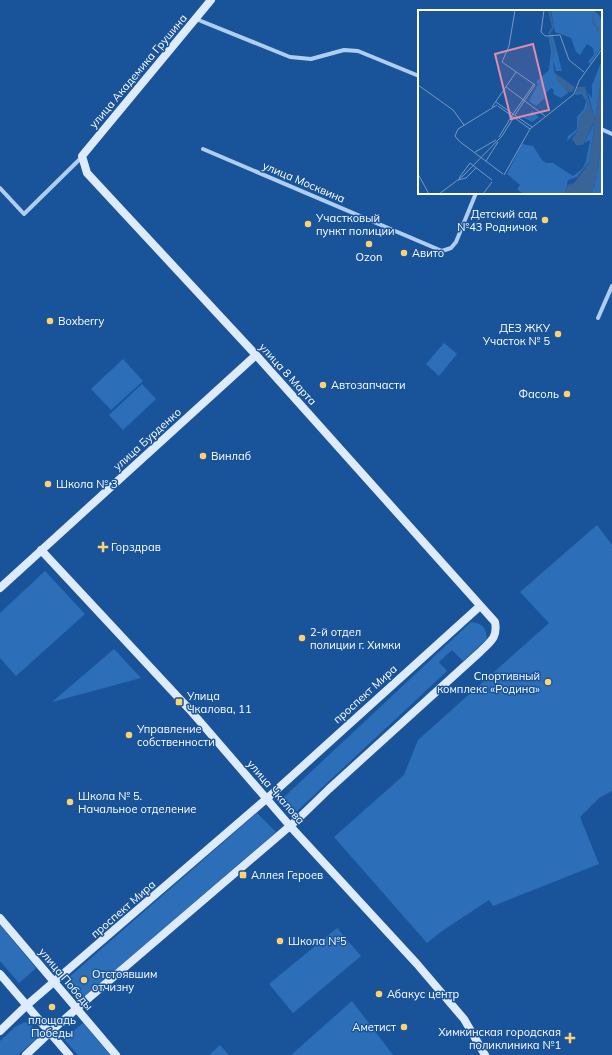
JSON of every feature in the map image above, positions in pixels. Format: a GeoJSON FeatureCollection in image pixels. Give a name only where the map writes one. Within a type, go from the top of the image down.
{"type":"FeatureCollection","features":[{"type":"Feature","properties":{"kind":"street","name":"улица Академика Грушина"},"geometry":{"type":"LineString","coordinates":[[82,156],[212,0]]}},
{"type":"Feature","properties":{"kind":"street"},"geometry":{"type":"LineString","coordinates":[[196,19],[290,57],[310,59],[344,50],[358,51],[418,76]]}},
{"type":"Feature","properties":{"kind":"street"},"geometry":{"type":"LineString","coordinates":[[602,129],[612,134]]}},
{"type":"Feature","properties":{"kind":"street","name":"улица Москвина"},"geometry":{"type":"LineString","coordinates":[[203,148],[442,250],[451,248],[456,242],[476,194]]}},
{"type":"Feature","properties":{"kind":"street"},"geometry":{"type":"LineString","coordinates":[[0,188],[24,214],[82,156]]}},
{"type":"Feature","properties":{"kind":"street","name":"улица 8 Марта"},"geometry":{"type":"LineString","coordinates":[[82,156],[87,173],[256,355],[480,606]]}},
{"type":"Feature","properties":{"kind":"street"},"geometry":{"type":"LineString","coordinates":[[598,318],[612,286]]}},
{"type":"Feature","properties":{"kind":"street","name":"улица Бурденко"},"geometry":{"type":"LineString","coordinates":[[0,588],[256,355]]}},
{"type":"Feature","properties":{"kind":"street","name":"улица Чкалова"},"geometry":{"type":"LineString","coordinates":[[42,550],[190,710],[290,826],[417,964],[464,1019],[486,1055]]}},
{"type":"Feature","properties":{"kind":"street"},"geometry":{"type":"LineString","coordinates":[[26,1055],[50,1032],[290,826],[493,638],[496,631],[495,622],[480,606]]}},
{"type":"Feature","properties":{"kind":"street","name":"проспект Мира"},"geometry":{"type":"LineString","coordinates":[[0,1031],[27,1005],[267,799],[480,606]]}},
{"type":"Feature","properties":{"kind":"street","name":"улица Победы"},"geometry":{"type":"LineString","coordinates":[[0,918],[116,1055]]}},
{"type":"Feature","properties":{"kind":"street"},"geometry":{"type":"LineString","coordinates":[[0,974],[69,1055]]}},
{"type":"Feature","properties":{"kind":"shaded area"},"geometry":{"type":"Polygon","coordinates":[[[444,343],[457,354],[439,376],[426,364],[444,343]]]}},
{"type":"Feature","properties":{"kind":"shaded area"},"geometry":{"type":"Polygon","coordinates":[[[123,359],[143,381],[111,410],[91,389],[123,359]]]}},
{"type":"Feature","properties":{"kind":"shaded area"},"geometry":{"type":"Polygon","coordinates":[[[142,384],[156,399],[123,430],[109,415],[142,384]]]}},
{"type":"Feature","properties":{"kind":"shaded area","name":"Спортивный комплекс «Родина»"},"geometry":{"type":"Polygon","coordinates":[[[597,525],[612,545],[612,791],[599,798],[580,817],[599,864],[493,906],[489,900],[442,931],[427,943],[334,837],[404,775],[418,740],[549,623],[520,592],[597,525]]]}},
{"type":"Feature","properties":{"kind":"shaded area"},"geometry":{"type":"Polygon","coordinates":[[[45,571],[85,614],[16,676],[0,658],[0,613],[45,571]]]}},
{"type":"Feature","properties":{"kind":"shaded area"},"geometry":{"type":"Polygon","coordinates":[[[471,622],[481,625],[485,629],[487,639],[463,661],[452,650],[439,662],[447,671],[296,812],[283,798],[471,622]]]}},
{"type":"Feature","properties":{"kind":"shaded area"},"geometry":{"type":"Polygon","coordinates":[[[114,649],[141,678],[52,702],[114,649]]]}},
{"type":"Feature","properties":{"kind":"shaded area"},"geometry":{"type":"Polygon","coordinates":[[[257,813],[276,832],[83,998],[67,979],[257,813]]]}},
{"type":"Feature","properties":{"kind":"shaded area"},"geometry":{"type":"Polygon","coordinates":[[[0,925],[36,968],[19,983],[0,961],[0,925]]]}},
{"type":"Feature","properties":{"kind":"shaded area"},"geometry":{"type":"Polygon","coordinates":[[[337,928],[361,956],[293,1013],[269,984],[337,928]]]}},
{"type":"Feature","properties":{"kind":"shaded area"},"geometry":{"type":"Polygon","coordinates":[[[352,1001],[393,1055],[291,1055],[352,1001]]]}},
{"type":"Feature","properties":{"kind":"shaded area"},"geometry":{"type":"Polygon","coordinates":[[[25,1022],[30,1024],[37,1033],[35,1040],[18,1055],[0,1055],[0,1041],[15,1027],[25,1022]]]}},
{"type":"Feature","properties":{"kind":"shaded area"},"geometry":{"type":"Polygon","coordinates":[[[83,1023],[110,1055],[78,1055],[64,1039],[83,1023]]]}},
{"type":"Feature","properties":{"kind":"shaded area"},"geometry":{"type":"Polygon","coordinates":[[[220,1045],[229,1055],[209,1055],[220,1045]]]}},
{"type":"Feature","properties":{"kind":"place","name":"Детский сад №43 Родничок"},"geometry":{"type":"Point","coordinates":[545,220]}},
{"type":"Feature","properties":{"kind":"place","name":"Участковый пункт полиции"},"geometry":{"type":"Point","coordinates":[308,224]}},
{"type":"Feature","properties":{"kind":"place","name":"Ozon"},"geometry":{"type":"Point","coordinates":[369,244]}},
{"type":"Feature","properties":{"kind":"place","name":"Авито"},"geometry":{"type":"Point","coordinates":[404,253]}},
{"type":"Feature","properties":{"kind":"place","name":"Boxberry"},"geometry":{"type":"Point","coordinates":[50,321]}},
{"type":"Feature","properties":{"kind":"place","name":"ДЕЗ ЖКУ Участок № 5"},"geometry":{"type":"Point","coordinates":[558,334]}},
{"type":"Feature","properties":{"kind":"place","name":"Автозапчасти"},"geometry":{"type":"Point","coordinates":[323,385]}},
{"type":"Feature","properties":{"kind":"place","name":"Фасоль"},"geometry":{"type":"Point","coordinates":[567,394]}},
{"type":"Feature","properties":{"kind":"place","name":"Винлаб"},"geometry":{"type":"Point","coordinates":[203,456]}},
{"type":"Feature","properties":{"kind":"place","name":"Школа № 3"},"geometry":{"type":"Point","coordinates":[48,484]}},
{"type":"Feature","properties":{"kind":"place","name":"Горздрав"},"geometry":{"type":"Point","coordinates":[103,547]}},
{"type":"Feature","properties":{"kind":"place","name":"2-й отдел полиции г. Химки"},"geometry":{"type":"Point","coordinates":[302,638]}},
{"type":"Feature","properties":{"kind":"place","name":"Спортивный комплекс «Родина»"},"geometry":{"type":"Point","coordinates":[548,682]}},
{"type":"Feature","properties":{"kind":"place","name":"Улица Чкалова, 11"},"geometry":{"type":"Point","coordinates":[179,702]}},
{"type":"Feature","properties":{"kind":"place","name":"Управление собственности"},"geometry":{"type":"Point","coordinates":[129,735]}},
{"type":"Feature","properties":{"kind":"place","name":"Школа № 5. Начальное отделение"},"geometry":{"type":"Point","coordinates":[70,802]}},
{"type":"Feature","properties":{"kind":"place","name":"Аллея Героев"},"geometry":{"type":"Point","coordinates":[243,875]}},
{"type":"Feature","properties":{"kind":"place","name":"Школа №5"},"geometry":{"type":"Point","coordinates":[280,941]}},
{"type":"Feature","properties":{"kind":"place","name":"Отстоявшим отчизну"},"geometry":{"type":"Point","coordinates":[84,980]}},
{"type":"Feature","properties":{"kind":"place","name":"Абакус центр"},"geometry":{"type":"Point","coordinates":[379,994]}},
{"type":"Feature","properties":{"kind":"place","name":"площадь Победы"},"geometry":{"type":"Point","coordinates":[52,1007]}},
{"type":"Feature","properties":{"kind":"place","name":"Аметист"},"geometry":{"type":"Point","coordinates":[404,1027]}},
{"type":"Feature","properties":{"kind":"place","name":"Химкинская городская поликлиника №1"},"geometry":{"type":"Point","coordinates":[570,1038]}}]}
